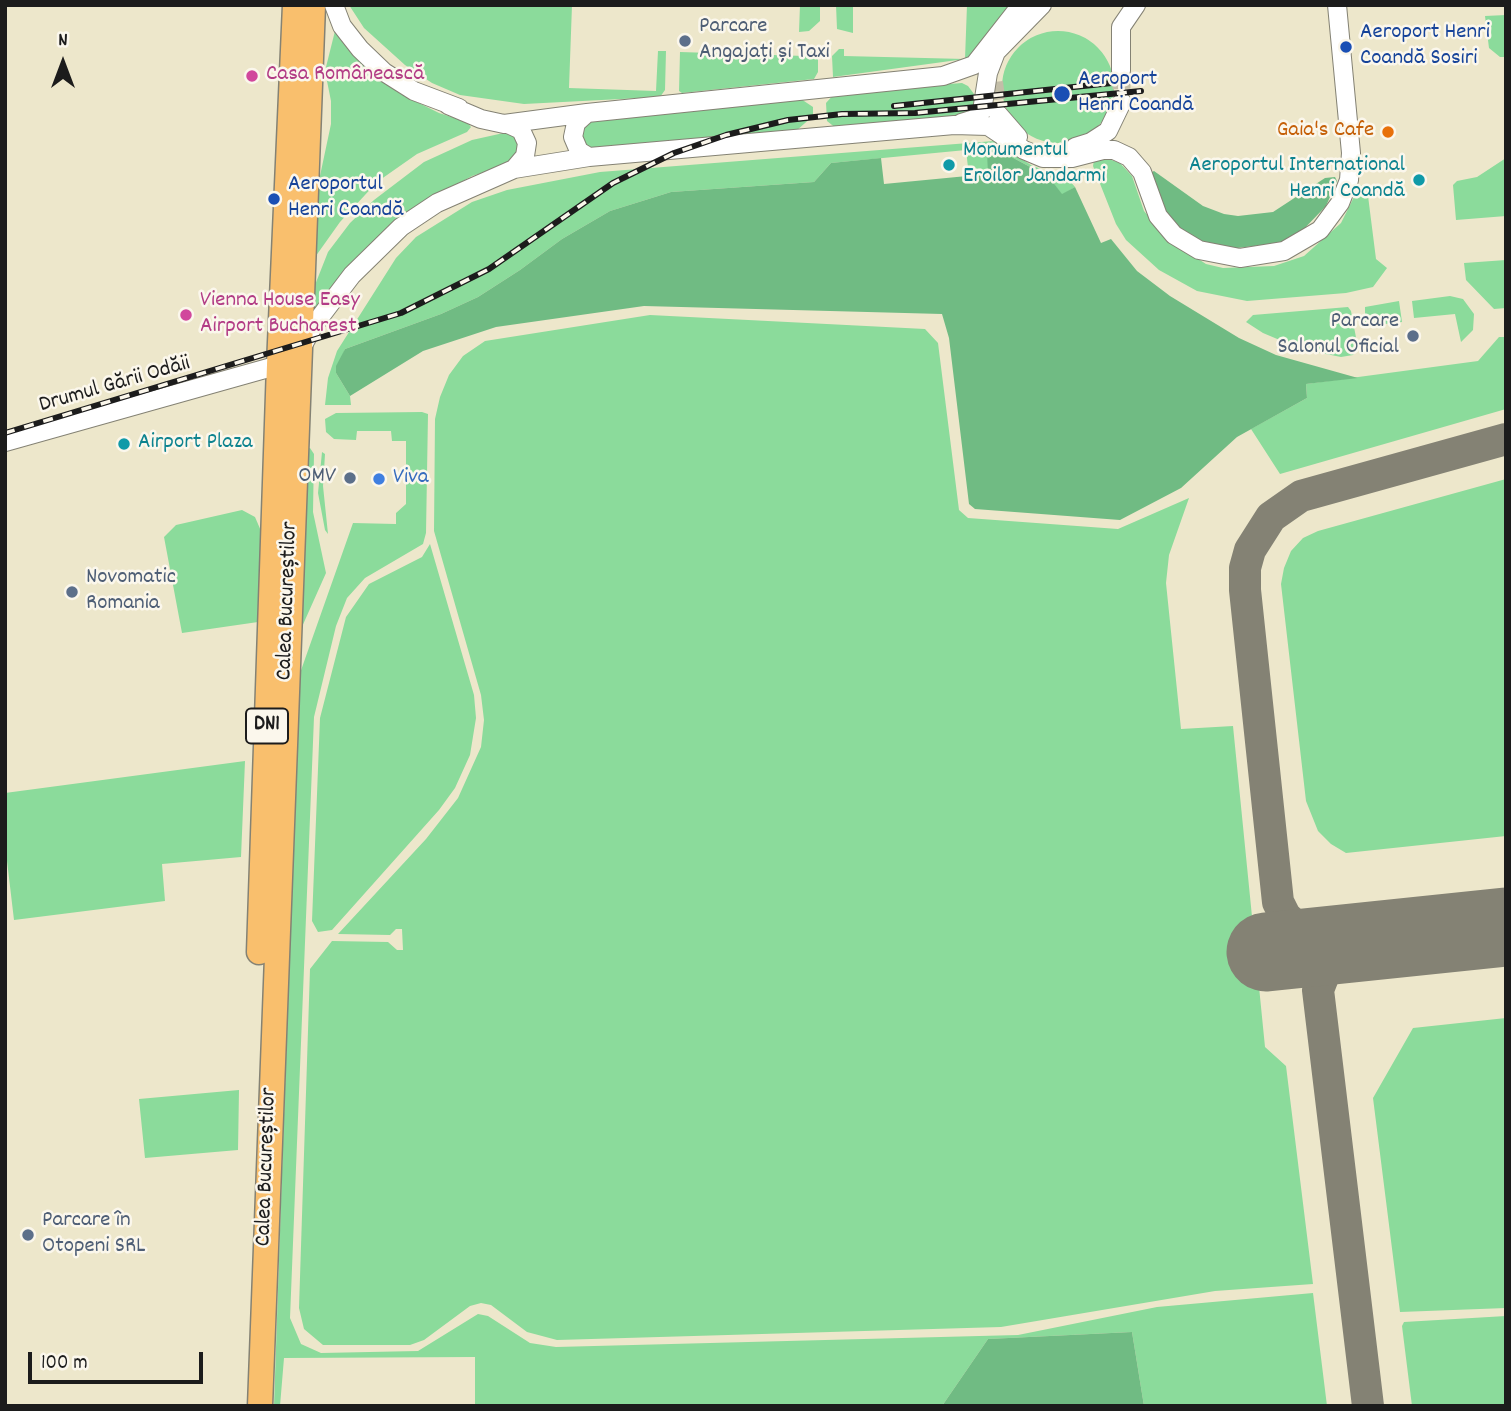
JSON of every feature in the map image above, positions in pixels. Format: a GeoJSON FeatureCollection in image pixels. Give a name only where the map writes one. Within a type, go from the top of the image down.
{"type":"FeatureCollection","features":[{"type":"Feature","properties":{"kind":"highway","name":"DN1"},"geometry":{"type":"LineString","coordinates":[[288,5],[302,46]]}},
{"type":"Feature","properties":{"kind":"highway","name":"Calea Bucureștilor"},"geometry":{"type":"LineString","coordinates":[[244,1406],[302,46],[295,5]]}},
{"type":"Feature","properties":{"kind":"highway","name":"Calea Bucureștilor"},"geometry":{"type":"LineString","coordinates":[[302,46],[313,5]]}},
{"type":"Feature","properties":{"kind":"highway","name":"DN1"},"geometry":{"type":"LineString","coordinates":[[302,46],[320,5]]}},
{"type":"Feature","properties":{"kind":"highway","name":"Calea Bucureștilor"},"geometry":{"type":"LineString","coordinates":[[260,1406],[289,361]]}},
{"type":"Feature","properties":{"kind":"street"},"geometry":{"type":"LineString","coordinates":[[334,5],[342,26],[360,49],[384,72],[414,91],[493,123],[508,124],[587,113],[943,76],[974,65],[1021,5]]}},
{"type":"Feature","properties":{"kind":"street"},"geometry":{"type":"LineString","coordinates":[[954,125],[974,119],[982,111],[988,73],[996,52],[1042,5]]}},
{"type":"Feature","properties":{"kind":"street"},"geometry":{"type":"LineString","coordinates":[[994,82],[998,65],[1007,50],[1040,25],[1048,13],[1049,5]]}},
{"type":"Feature","properties":{"kind":"street"},"geometry":{"type":"LineString","coordinates":[[1121,71],[1121,27],[1136,5]]}},
{"type":"Feature","properties":{"kind":"street"},"geometry":{"type":"LineString","coordinates":[[289,361],[352,275],[401,227],[437,203],[514,169],[589,157],[954,125],[988,126],[1024,150],[1043,158],[1072,158],[1103,150],[1121,152],[1138,165],[1152,207],[1165,225],[1184,242],[1211,254],[1256,258],[1284,251],[1307,241],[1320,230],[1340,203],[1352,167],[1337,5]]}},
{"type":"Feature","properties":{"kind":"street"},"geometry":{"type":"LineString","coordinates":[[998,114],[1012,132],[1027,142],[1051,149],[1067,149],[1091,142],[1108,131],[1122,102]]}},
{"type":"Feature","properties":{"kind":"street"},"geometry":{"type":"LineString","coordinates":[[448,105],[482,114],[527,120]]}},
{"type":"Feature","properties":{"kind":"street"},"geometry":{"type":"LineString","coordinates":[[587,113],[576,123],[573,137],[579,151],[589,157]]}},
{"type":"Feature","properties":{"kind":"street"},"geometry":{"type":"LineString","coordinates":[[508,124],[521,130],[527,143],[525,156],[514,169]]}},
{"type":"Feature","properties":{"kind":"street","name":"Drumul Gării Odăii"},"geometry":{"type":"LineString","coordinates":[[5,442],[289,361]]}},
{"type":"Feature","properties":{"kind":"green space"},"geometry":{"type":"Polygon","coordinates":[[[349,5],[572,5],[569,88],[656,91],[658,51],[666,51],[665,90],[660,97],[524,104],[460,95],[432,83],[405,65],[364,28],[349,5]]]}},
{"type":"Feature","properties":{"kind":"green space"},"geometry":{"type":"Polygon","coordinates":[[[800,5],[820,5],[820,21],[809,31],[799,32],[800,5]]]}},
{"type":"Feature","properties":{"kind":"green space"},"geometry":{"type":"Polygon","coordinates":[[[836,5],[853,5],[853,33],[837,29],[836,5]]]}},
{"type":"Feature","properties":{"kind":"green space"},"geometry":{"type":"Polygon","coordinates":[[[967,5],[1013,5],[974,56],[965,59],[967,5]]]}},
{"type":"Feature","properties":{"kind":"green space"},"geometry":{"type":"Polygon","coordinates":[[[1506,15],[1506,57],[1500,57],[1489,48],[1485,16],[1506,15]]]}},
{"type":"Feature","properties":{"kind":"green space"},"geometry":{"type":"Polygon","coordinates":[[[335,31],[378,77],[399,93],[439,113],[467,122],[471,127],[467,132],[417,154],[377,182],[340,222],[313,260],[317,190],[331,124],[331,101],[325,71],[335,31]]]}},
{"type":"Feature","properties":{"kind":"green space"},"geometry":{"type":"Polygon","coordinates":[[[1058,31],[1079,36],[1097,48],[1109,66],[1114,87],[1109,108],[1097,126],[1079,138],[1058,143],[1037,138],[1019,126],[1007,108],[1002,87],[1007,66],[1019,48],[1037,36],[1058,31]]]}},
{"type":"Feature","properties":{"kind":"green space"},"geometry":{"type":"Polygon","coordinates":[[[806,48],[815,48],[818,52],[818,72],[814,79],[682,93],[679,91],[680,52],[805,56],[806,48]]]}},
{"type":"Feature","properties":{"kind":"green space"},"geometry":{"type":"Polygon","coordinates":[[[839,49],[844,49],[844,56],[965,59],[833,77],[832,56],[839,49]]]}},
{"type":"Feature","properties":{"kind":"green space"},"geometry":{"type":"Polygon","coordinates":[[[962,83],[974,94],[975,107],[970,117],[837,129],[827,121],[826,103],[835,93],[962,83]]]}},
{"type":"Feature","properties":{"kind":"green space"},"geometry":{"type":"Polygon","coordinates":[[[801,99],[813,107],[813,116],[796,131],[588,149],[582,145],[581,126],[588,122],[801,99]]]}},
{"type":"Feature","properties":{"kind":"green space"},"geometry":{"type":"Polygon","coordinates":[[[508,132],[521,139],[515,162],[472,176],[424,203],[312,317],[313,290],[328,252],[350,223],[374,200],[424,162],[472,140],[508,132]]]}},
{"type":"Feature","properties":{"kind":"green space"},"geometry":{"type":"Polygon","coordinates":[[[994,141],[1031,165],[1070,181],[1075,187],[1062,195],[1049,177],[1004,153],[989,174],[969,176],[966,150],[831,163],[814,182],[671,192],[610,211],[562,239],[478,297],[441,314],[345,349],[336,373],[350,396],[351,405],[325,405],[328,378],[337,351],[396,258],[416,237],[472,202],[507,190],[600,172],[994,141]]]}},
{"type":"Feature","properties":{"kind":"green space"},"geometry":{"type":"Polygon","coordinates":[[[987,152],[1004,153],[1049,177],[1062,194],[1075,187],[1101,243],[1111,239],[1137,271],[1170,296],[1239,338],[1276,355],[1358,378],[1306,384],[1307,398],[1237,437],[1181,488],[1120,520],[975,509],[969,504],[949,338],[942,314],[644,306],[496,327],[423,351],[350,396],[336,373],[336,366],[345,349],[441,314],[478,297],[562,239],[610,211],[671,192],[814,182],[831,163],[881,158],[884,184],[988,174],[987,152]]]}},
{"type":"Feature","properties":{"kind":"green space"},"geometry":{"type":"Polygon","coordinates":[[[1106,158],[1120,163],[1132,176],[1144,211],[1169,240],[1206,264],[1223,268],[1274,266],[1304,256],[1341,223],[1360,185],[1367,188],[1376,259],[1387,268],[1373,287],[1346,293],[1247,301],[1197,291],[1159,270],[1126,240],[1116,224],[1093,166],[1094,160],[1106,158]]]}},
{"type":"Feature","properties":{"kind":"green space"},"geometry":{"type":"Polygon","coordinates":[[[1506,158],[1506,216],[1456,220],[1453,185],[1457,181],[1477,177],[1506,158]]]}},
{"type":"Feature","properties":{"kind":"green space"},"geometry":{"type":"Polygon","coordinates":[[[1154,171],[1203,206],[1238,216],[1273,212],[1325,178],[1335,177],[1337,181],[1326,206],[1300,233],[1281,243],[1228,249],[1196,242],[1166,217],[1150,173],[1154,171]]]}},
{"type":"Feature","properties":{"kind":"green space"},"geometry":{"type":"Polygon","coordinates":[[[1506,260],[1506,308],[1494,309],[1466,280],[1464,263],[1506,260]]]}},
{"type":"Feature","properties":{"kind":"green space"},"geometry":{"type":"Polygon","coordinates":[[[1450,296],[1463,299],[1474,314],[1473,330],[1461,342],[1455,314],[1414,318],[1412,301],[1450,296]]]}},
{"type":"Feature","properties":{"kind":"green space"},"geometry":{"type":"Polygon","coordinates":[[[1399,301],[1402,322],[1376,325],[1365,322],[1365,307],[1399,301]]]}},
{"type":"Feature","properties":{"kind":"green space"},"geometry":{"type":"Polygon","coordinates":[[[1348,307],[1358,348],[1353,355],[1341,357],[1301,349],[1263,333],[1246,322],[1253,315],[1348,307]]]}},
{"type":"Feature","properties":{"kind":"green space"},"geometry":{"type":"Polygon","coordinates":[[[650,315],[925,329],[938,343],[959,510],[968,518],[1118,529],[1189,498],[1169,555],[1166,583],[1181,729],[1233,726],[1265,1047],[1286,1066],[1313,1284],[1215,1291],[1001,1327],[557,1340],[527,1332],[491,1305],[481,1303],[470,1306],[424,1340],[410,1345],[323,1345],[304,1329],[299,1308],[310,969],[332,941],[388,942],[397,950],[403,950],[402,929],[396,929],[390,935],[338,934],[426,839],[458,798],[481,747],[484,720],[481,695],[434,531],[435,419],[440,397],[449,375],[463,356],[485,341],[650,315]]]}},
{"type":"Feature","properties":{"kind":"green space"},"geometry":{"type":"Polygon","coordinates":[[[1499,337],[1506,337],[1506,409],[1280,474],[1251,429],[1307,398],[1306,384],[1478,361],[1499,337]]]}},
{"type":"Feature","properties":{"kind":"green space"},"geometry":{"type":"Polygon","coordinates":[[[336,413],[428,414],[426,533],[423,544],[365,578],[347,598],[336,626],[314,717],[290,1318],[301,1344],[321,1353],[418,1351],[478,1314],[488,1316],[530,1343],[556,1347],[1018,1335],[1157,1307],[1313,1293],[1327,1406],[1144,1406],[1132,1332],[988,1339],[942,1406],[475,1406],[475,1357],[284,1358],[280,1406],[274,1406],[299,676],[353,523],[396,524],[396,513],[406,504],[406,441],[392,441],[391,431],[357,431],[356,440],[334,439],[326,432],[325,419],[336,413]]]}},
{"type":"Feature","properties":{"kind":"green space"},"geometry":{"type":"Polygon","coordinates":[[[310,448],[314,454],[313,512],[326,573],[301,629],[307,449],[310,448]]]}},
{"type":"Feature","properties":{"kind":"green space"},"geometry":{"type":"Polygon","coordinates":[[[322,452],[325,454],[323,486],[328,534],[318,493],[322,452]]]}},
{"type":"Feature","properties":{"kind":"green space"},"geometry":{"type":"Polygon","coordinates":[[[1506,479],[1506,836],[1346,853],[1331,844],[1318,831],[1306,801],[1281,584],[1291,551],[1303,538],[1318,531],[1506,479]]]}},
{"type":"Feature","properties":{"kind":"green space"},"geometry":{"type":"Polygon","coordinates":[[[242,510],[255,517],[261,531],[258,622],[182,633],[164,537],[176,525],[242,510]]]}},
{"type":"Feature","properties":{"kind":"green space"},"geometry":{"type":"Polygon","coordinates":[[[430,544],[474,695],[476,718],[470,755],[455,788],[439,810],[332,930],[318,932],[312,921],[320,718],[346,617],[369,584],[422,557],[430,544]]]}},
{"type":"Feature","properties":{"kind":"green space"},"geometry":{"type":"Polygon","coordinates":[[[245,761],[241,857],[162,864],[165,901],[14,920],[5,844],[5,793],[245,761]]]}},
{"type":"Feature","properties":{"kind":"green space"},"geometry":{"type":"Polygon","coordinates":[[[1506,1018],[1506,1308],[1400,1312],[1373,1098],[1413,1028],[1506,1018]]]}},
{"type":"Feature","properties":{"kind":"green space"},"geometry":{"type":"Polygon","coordinates":[[[239,1090],[238,1150],[145,1158],[139,1099],[239,1090]]]}},
{"type":"Feature","properties":{"kind":"green space"},"geometry":{"type":"Polygon","coordinates":[[[1506,1316],[1506,1406],[1412,1406],[1402,1326],[1404,1322],[1506,1316]]]}},
{"type":"Feature","properties":{"kind":"green space"},"geometry":{"type":"Polygon","coordinates":[[[1132,1332],[1144,1406],[942,1406],[988,1339],[1132,1332]]]}},
{"type":"Feature","properties":{"kind":"taxiway"},"geometry":{"type":"LineString","coordinates":[[1356,943],[1324,943],[1309,939],[1285,916],[1278,902],[1245,590],[1245,568],[1250,550],[1271,517],[1301,496],[1506,439]]}},
{"type":"Feature","properties":{"kind":"taxiway"},"geometry":{"type":"LineString","coordinates":[[1356,943],[1330,959],[1318,990],[1368,1406]]}},
{"type":"Feature","properties":{"kind":"runway"},"geometry":{"type":"LineString","coordinates":[[1266,952],[1506,927]]}},
{"type":"Feature","properties":{"kind":"tunnel"},"geometry":{"type":"LineString","coordinates":[[1121,71],[1122,102]]}},
{"type":"Feature","properties":{"kind":"tunnel"},"geometry":{"type":"LineString","coordinates":[[994,82],[998,114]]}},
{"type":"Feature","properties":{"kind":"railway"},"geometry":{"type":"LineString","coordinates":[[894,106],[1140,80]]}},
{"type":"Feature","properties":{"kind":"railway"},"geometry":{"type":"LineString","coordinates":[[5,433],[401,313],[489,269],[613,183],[674,153],[726,135],[788,120],[842,114],[915,113],[1141,91]]}},
{"type":"Feature","properties":{"kind":"place","name":"Parcare Angajați și Taxi"},"geometry":{"type":"Point","coordinates":[685,41]}},
{"type":"Feature","properties":{"kind":"place","name":"Aeroport Henri Coandă Sosiri"},"geometry":{"type":"Point","coordinates":[1346,47]}},
{"type":"Feature","properties":{"kind":"place","name":"Casa Românească"},"geometry":{"type":"Point","coordinates":[252,76]}},
{"type":"Feature","properties":{"kind":"place","name":"Aeroport Henri Coandă"},"geometry":{"type":"Point","coordinates":[1062,94]}},
{"type":"Feature","properties":{"kind":"place","name":"Gaia's Cafe"},"geometry":{"type":"Point","coordinates":[1388,132]}},
{"type":"Feature","properties":{"kind":"place","name":"Monumentul Eroilor Jandarmi"},"geometry":{"type":"Point","coordinates":[949,165]}},
{"type":"Feature","properties":{"kind":"place","name":"Aeroportul Internațional Henri Coandă"},"geometry":{"type":"Point","coordinates":[1419,180]}},
{"type":"Feature","properties":{"kind":"place","name":"Aeroportul Henri Coandă"},"geometry":{"type":"Point","coordinates":[274,199]}},
{"type":"Feature","properties":{"kind":"place","name":"Vienna House Easy Airport Bucharest"},"geometry":{"type":"Point","coordinates":[186,315]}},
{"type":"Feature","properties":{"kind":"place","name":"Parcare Salonul Oficial"},"geometry":{"type":"Point","coordinates":[1413,336]}},
{"type":"Feature","properties":{"kind":"place","name":"Airport Plaza"},"geometry":{"type":"Point","coordinates":[124,444]}},
{"type":"Feature","properties":{"kind":"place","name":"OMV"},"geometry":{"type":"Point","coordinates":[350,478]}},
{"type":"Feature","properties":{"kind":"place","name":"Viva"},"geometry":{"type":"Point","coordinates":[379,479]}},
{"type":"Feature","properties":{"kind":"place","name":"Novomatic Romania"},"geometry":{"type":"Point","coordinates":[72,592]}},
{"type":"Feature","properties":{"kind":"place","name":"Parcare în Otopeni SRL"},"geometry":{"type":"Point","coordinates":[28,1235]}}]}
